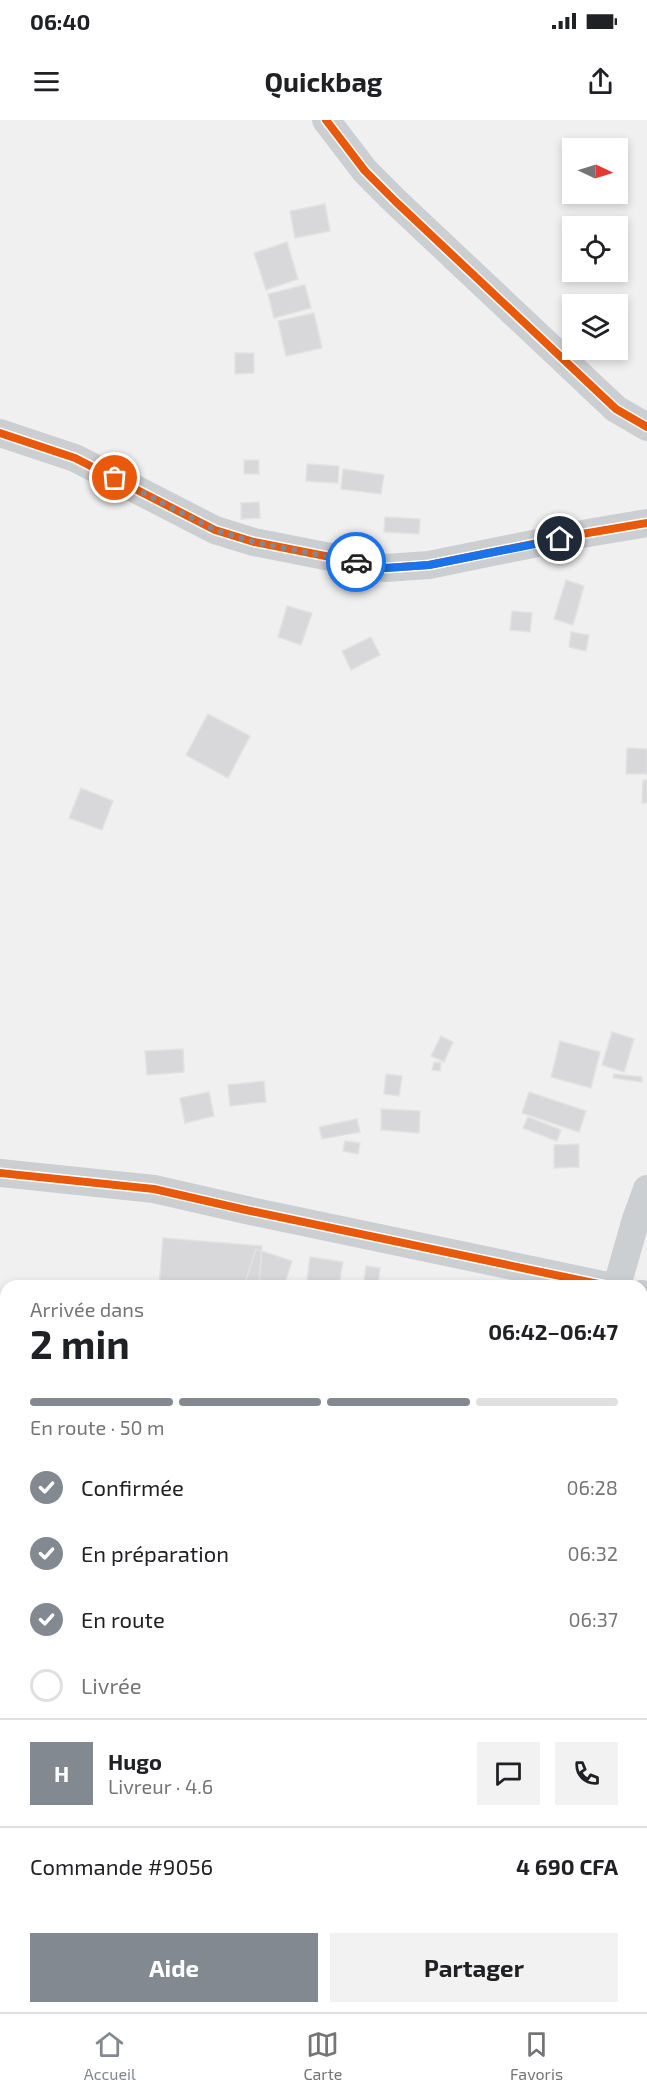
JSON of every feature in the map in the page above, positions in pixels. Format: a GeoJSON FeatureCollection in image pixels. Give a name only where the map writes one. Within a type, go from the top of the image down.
{"type":"FeatureCollection","features":[{"type":"Feature","properties":{"kind":"street"},"geometry":{"type":"LineString","coordinates":[[326,120],[365,171],[395,201],[616,409],[647,427]]}},
{"type":"Feature","properties":{"kind":"street"},"geometry":{"type":"LineString","coordinates":[[0,433],[75,458],[215,530],[254,542],[386,568],[429,565],[647,523]]}},
{"type":"Feature","properties":{"kind":"street"},"geometry":{"type":"LineString","coordinates":[[0,1173],[154,1189],[579,1280]]}},
{"type":"Feature","properties":{"kind":"street"},"geometry":{"type":"LineString","coordinates":[[618,1280],[647,1190]]}},
{"type":"Feature","properties":{"kind":"building"},"geometry":{"type":"Polygon","coordinates":[[[325,204],[330,231],[295,238],[290,211],[325,204]]]}},
{"type":"Feature","properties":{"kind":"building"},"geometry":{"type":"Polygon","coordinates":[[[287,242],[298,279],[266,290],[254,253],[287,242]]]}},
{"type":"Feature","properties":{"kind":"building"},"geometry":{"type":"Polygon","coordinates":[[[305,285],[311,308],[274,318],[268,294],[305,285]]]}},
{"type":"Feature","properties":{"kind":"building"},"geometry":{"type":"Polygon","coordinates":[[[314,313],[322,348],[286,356],[278,321],[314,313]]]}},
{"type":"Feature","properties":{"kind":"building"},"geometry":{"type":"Polygon","coordinates":[[[235,353],[254,353],[254,373],[235,374],[235,353]]]}},
{"type":"Feature","properties":{"kind":"building"},"geometry":{"type":"Polygon","coordinates":[[[244,460],[259,460],[259,474],[244,474],[244,460]]]}},
{"type":"Feature","properties":{"kind":"building"},"geometry":{"type":"Polygon","coordinates":[[[307,464],[339,466],[338,483],[306,481],[307,464]]]}},
{"type":"Feature","properties":{"kind":"building"},"geometry":{"type":"Polygon","coordinates":[[[343,469],[384,475],[381,494],[341,489],[343,469]]]}},
{"type":"Feature","properties":{"kind":"building"},"geometry":{"type":"Polygon","coordinates":[[[259,502],[260,518],[241,519],[241,503],[259,502]]]}},
{"type":"Feature","properties":{"kind":"building"},"geometry":{"type":"Polygon","coordinates":[[[385,517],[420,519],[419,534],[384,532],[385,517]]]}},
{"type":"Feature","properties":{"kind":"building"},"geometry":{"type":"Polygon","coordinates":[[[566,580],[584,586],[573,625],[554,619],[566,580]]]}},
{"type":"Feature","properties":{"kind":"building"},"geometry":{"type":"Polygon","coordinates":[[[287,606],[312,613],[301,645],[278,637],[287,606]]]}},
{"type":"Feature","properties":{"kind":"building"},"geometry":{"type":"Polygon","coordinates":[[[512,611],[532,613],[530,632],[510,630],[512,611]]]}},
{"type":"Feature","properties":{"kind":"building"},"geometry":{"type":"Polygon","coordinates":[[[571,632],[589,635],[586,651],[569,647],[571,632]]]}},
{"type":"Feature","properties":{"kind":"building"},"geometry":{"type":"Polygon","coordinates":[[[371,637],[380,655],[351,670],[342,651],[371,637]]]}},
{"type":"Feature","properties":{"kind":"building"},"geometry":{"type":"Polygon","coordinates":[[[208,714],[250,736],[228,778],[186,755],[208,714]]]}},
{"type":"Feature","properties":{"kind":"building"},"geometry":{"type":"Polygon","coordinates":[[[627,748],[647,749],[647,774],[626,774],[627,748]]]}},
{"type":"Feature","properties":{"kind":"building"},"geometry":{"type":"Polygon","coordinates":[[[643,780],[647,780],[647,803],[642,803],[643,780]]]}},
{"type":"Feature","properties":{"kind":"building"},"geometry":{"type":"Polygon","coordinates":[[[81,788],[113,801],[102,830],[69,818],[81,788]]]}},
{"type":"Feature","properties":{"kind":"building"},"geometry":{"type":"Polygon","coordinates":[[[612,1032],[634,1039],[624,1072],[602,1065],[612,1032]]]}},
{"type":"Feature","properties":{"kind":"building"},"geometry":{"type":"Polygon","coordinates":[[[441,1036],[453,1042],[444,1062],[431,1056],[441,1036]]]}},
{"type":"Feature","properties":{"kind":"building"},"geometry":{"type":"Polygon","coordinates":[[[560,1041],[600,1052],[591,1088],[551,1077],[560,1041]]]}},
{"type":"Feature","properties":{"kind":"building"},"geometry":{"type":"Polygon","coordinates":[[[183,1049],[184,1072],[147,1075],[145,1051],[183,1049]]]}},
{"type":"Feature","properties":{"kind":"building"},"geometry":{"type":"Polygon","coordinates":[[[434,1062],[441,1063],[440,1071],[432,1070],[434,1062]]]}},
{"type":"Feature","properties":{"kind":"building"},"geometry":{"type":"Polygon","coordinates":[[[386,1074],[402,1076],[399,1096],[384,1094],[386,1074]]]}},
{"type":"Feature","properties":{"kind":"building"},"geometry":{"type":"Polygon","coordinates":[[[614,1074],[642,1077],[642,1082],[613,1078],[614,1074]]]}},
{"type":"Feature","properties":{"kind":"building"},"geometry":{"type":"Polygon","coordinates":[[[264,1081],[266,1102],[230,1106],[228,1085],[264,1081]]]}},
{"type":"Feature","properties":{"kind":"building"},"geometry":{"type":"Polygon","coordinates":[[[209,1092],[214,1116],[185,1123],[180,1098],[209,1092]]]}},
{"type":"Feature","properties":{"kind":"building"},"geometry":{"type":"Polygon","coordinates":[[[529,1092],[586,1111],[579,1132],[522,1113],[529,1092]]]}},
{"type":"Feature","properties":{"kind":"building"},"geometry":{"type":"Polygon","coordinates":[[[381,1109],[420,1111],[419,1133],[381,1130],[381,1109]]]}},
{"type":"Feature","properties":{"kind":"building"},"geometry":{"type":"Polygon","coordinates":[[[528,1117],[561,1130],[557,1141],[523,1128],[528,1117]]]}},
{"type":"Feature","properties":{"kind":"building"},"geometry":{"type":"Polygon","coordinates":[[[357,1119],[360,1132],[322,1139],[319,1127],[357,1119]]]}},
{"type":"Feature","properties":{"kind":"building"},"geometry":{"type":"Polygon","coordinates":[[[345,1141],[360,1143],[358,1154],[343,1151],[345,1141]]]}},
{"type":"Feature","properties":{"kind":"building"},"geometry":{"type":"Polygon","coordinates":[[[579,1144],[579,1167],[554,1168],[554,1145],[579,1144]]]}},
{"type":"Feature","properties":{"kind":"building"},"geometry":{"type":"Polygon","coordinates":[[[163,1238],[262,1246],[259,1280],[160,1280],[163,1238]]]}},
{"type":"Feature","properties":{"kind":"building"},"geometry":{"type":"Polygon","coordinates":[[[256,1249],[292,1261],[286,1280],[246,1280],[256,1249]]]}},
{"type":"Feature","properties":{"kind":"building"},"geometry":{"type":"Polygon","coordinates":[[[310,1257],[343,1262],[340,1280],[307,1280],[310,1257]]]}},
{"type":"Feature","properties":{"kind":"building"},"geometry":{"type":"Polygon","coordinates":[[[366,1266],[380,1268],[379,1280],[364,1280],[366,1266]]]}},
{"type":"Feature","properties":{"kind":"cycle path"},"geometry":{"type":"LineString","coordinates":[[326,120],[365,171],[395,201],[616,409],[647,427]]}},
{"type":"Feature","properties":{"kind":"cycle path"},"geometry":{"type":"LineString","coordinates":[[0,433],[75,458],[215,530],[254,542],[386,568],[429,565],[647,523]]}},
{"type":"Feature","properties":{"kind":"cycle path"},"geometry":{"type":"LineString","coordinates":[[0,1173],[154,1189],[579,1280]]}},
{"type":"Feature","properties":{"kind":"way so far"},"geometry":{"type":"LineString","coordinates":[[115,478],[215,530],[254,542],[356,562]]}},
{"type":"Feature","properties":{"kind":"route"},"geometry":{"type":"LineString","coordinates":[[356,562],[386,568],[429,565],[560,539]]}}]}
